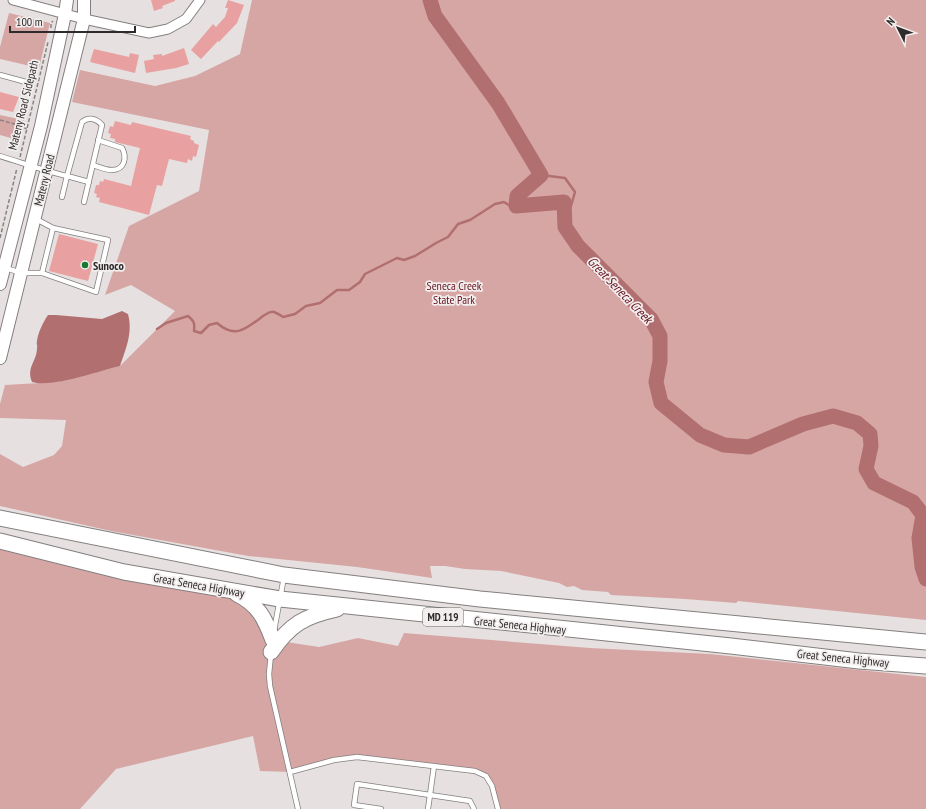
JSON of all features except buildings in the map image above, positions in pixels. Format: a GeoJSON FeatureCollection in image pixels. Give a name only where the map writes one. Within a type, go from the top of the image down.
{"type":"FeatureCollection","features":[{"type":"Feature","properties":{"kind":"main road","name":"Great Seneca Highway"},"geometry":{"type":"LineString","coordinates":[[0,518],[284,575],[480,599],[926,642]]}},
{"type":"Feature","properties":{"kind":"main road","name":"Great Seneca Highway"},"geometry":{"type":"LineString","coordinates":[[0,541],[124,572],[280,599],[926,666]]}},
{"type":"Feature","properties":{"kind":"main road"},"geometry":{"type":"LineString","coordinates":[[231,591],[242,596],[261,612],[266,622],[272,646],[288,631],[305,619],[318,613],[349,607]]}},
{"type":"Feature","properties":{"kind":"street"},"geometry":{"type":"LineString","coordinates":[[13,0],[84,19],[149,33],[168,28],[186,19],[200,0]]}},
{"type":"Feature","properties":{"kind":"street","name":"Mateny Road"},"geometry":{"type":"LineString","coordinates":[[0,284],[2,267],[25,163],[49,91],[60,12],[67,0]]}},
{"type":"Feature","properties":{"kind":"street","name":"Mateny Road"},"geometry":{"type":"LineString","coordinates":[[0,358],[84,19],[84,0]]}},
{"type":"Feature","properties":{"kind":"lane"},"geometry":{"type":"LineString","coordinates":[[0,75],[26,82]]}},
{"type":"Feature","properties":{"kind":"lane"},"geometry":{"type":"LineString","coordinates":[[62,197],[82,122],[84,119],[88,118],[96,120],[102,125],[84,202]]}},
{"type":"Feature","properties":{"kind":"lane"},"geometry":{"type":"LineString","coordinates":[[93,165],[111,170],[118,169],[123,165],[126,159],[122,148],[98,140]]}},
{"type":"Feature","properties":{"kind":"lane"},"geometry":{"type":"LineString","coordinates":[[0,156],[46,171],[89,182]]}},
{"type":"Feature","properties":{"kind":"lane"},"geometry":{"type":"LineString","coordinates":[[2,267],[21,273],[42,273],[96,292],[108,240],[53,228],[35,218]]}},
{"type":"Feature","properties":{"kind":"lane"},"geometry":{"type":"LineString","coordinates":[[42,273],[53,228]]}},
{"type":"Feature","properties":{"kind":"lane"},"geometry":{"type":"LineString","coordinates":[[284,575],[268,674],[298,809]]}},
{"type":"Feature","properties":{"kind":"lane"},"geometry":{"type":"LineString","coordinates":[[290,772],[334,760],[358,757],[475,771],[486,776],[492,786],[498,809]]}},
{"type":"Feature","properties":{"kind":"lane"},"geometry":{"type":"LineString","coordinates":[[428,809],[434,766]]}},
{"type":"Feature","properties":{"kind":"lane"},"geometry":{"type":"LineString","coordinates":[[381,809],[354,805],[357,784],[470,801],[474,809]]}},
{"type":"Feature","properties":{"kind":"path"},"geometry":{"type":"LineString","coordinates":[[51,29],[51,23],[60,12]]}},
{"type":"Feature","properties":{"kind":"path","name":"Mateny Road Sidepath"},"geometry":{"type":"LineString","coordinates":[[0,238],[25,163],[27,129],[49,36]]}},
{"type":"Feature","properties":{"kind":"path"},"geometry":{"type":"LineString","coordinates":[[0,120],[27,129]]}},
{"type":"Feature","properties":{"kind":"green space","name":"Seneca Creek State Park"},"geometry":{"type":"Polygon","coordinates":[[[252,0],[926,0],[926,620],[738,601],[736,603],[611,595],[608,592],[582,590],[574,586],[567,587],[559,583],[501,571],[430,566],[432,578],[357,567],[248,556],[111,531],[0,506],[0,454],[23,467],[54,455],[62,446],[66,420],[0,418],[0,404],[5,385],[57,382],[120,366],[175,311],[131,285],[105,295],[129,226],[199,191],[209,130],[72,102],[80,70],[155,86],[195,76],[240,54],[252,0]]]}},
{"type":"Feature","properties":{"kind":"green space"},"geometry":{"type":"Polygon","coordinates":[[[9,13],[50,23],[39,68],[0,59],[0,47],[9,13]]]}},
{"type":"Feature","properties":{"kind":"green space"},"geometry":{"type":"Polygon","coordinates":[[[0,115],[24,120],[18,140],[0,135],[0,115]]]}},
{"type":"Feature","properties":{"kind":"green space"},"geometry":{"type":"Polygon","coordinates":[[[0,539],[231,591],[254,606],[273,640],[319,647],[358,638],[398,646],[404,633],[590,648],[710,654],[926,677],[926,809],[498,809],[486,776],[475,771],[358,757],[334,760],[290,772],[260,771],[253,736],[116,769],[80,809],[0,809],[0,539]]]}},
{"type":"Feature","properties":{"kind":"shaded area"},"geometry":{"type":"Polygon","coordinates":[[[122,311],[128,314],[130,328],[120,366],[52,383],[32,382],[30,372],[37,353],[37,342],[41,328],[48,315],[102,319],[122,311]]]}},
{"type":"Feature","properties":{"kind":"waterway","name":"Great Seneca Creek"},"geometry":{"type":"LineString","coordinates":[[430,0],[435,16],[498,103],[541,175],[517,196],[516,206],[564,202],[565,227],[578,246],[651,319],[660,336],[660,361],[656,382],[661,403],[700,435],[724,445],[749,447],[803,424],[833,416],[857,423],[870,434],[871,446],[866,469],[874,483],[913,502],[923,515],[919,538],[922,567],[926,579]]}},
{"type":"Feature","properties":{"kind":"waterway","name":"Great Seneca Creek"},"geometry":{"type":"LineString","coordinates":[[541,175],[565,178],[575,192],[565,227]]}},
{"type":"Feature","properties":{"kind":"waterway"},"geometry":{"type":"LineString","coordinates":[[157,329],[166,323],[188,316],[194,322],[194,331],[201,333],[209,325],[217,323],[223,328],[235,331],[246,328],[269,312],[277,313],[283,317],[295,314],[306,306],[320,303],[337,290],[349,290],[360,282],[365,274],[397,258],[404,260],[415,256],[448,237],[458,224],[470,220],[495,204],[504,202],[512,207],[516,206]]}},
{"type":"Feature","properties":{"kind":"place","name":"Sunoco"},"geometry":{"type":"Point","coordinates":[85,265]}}]}
